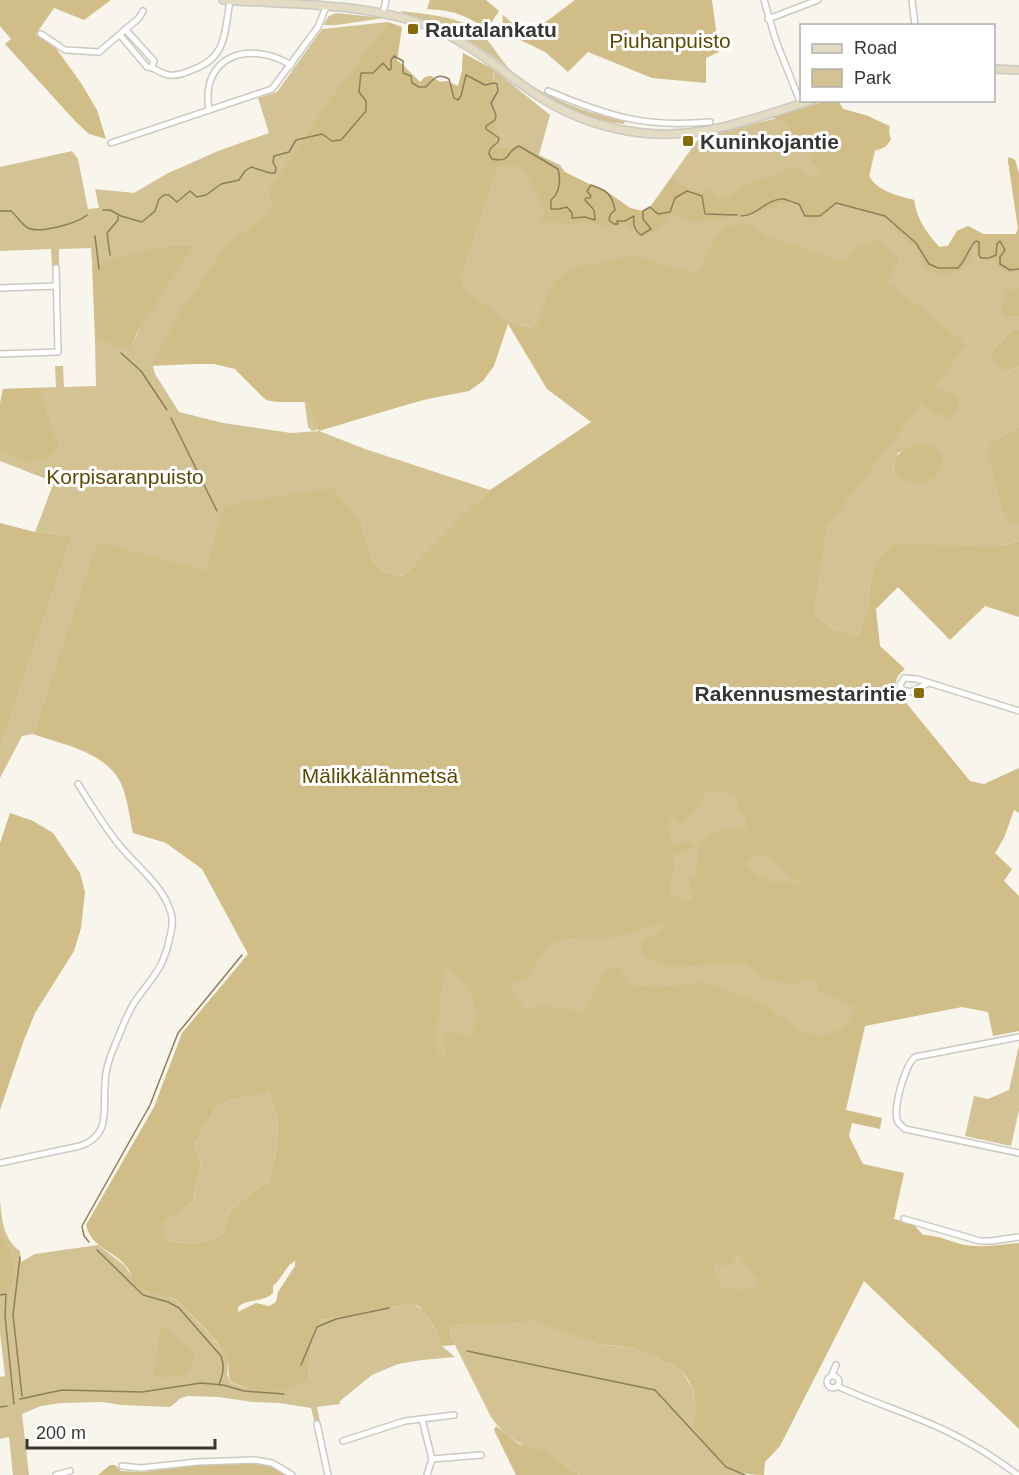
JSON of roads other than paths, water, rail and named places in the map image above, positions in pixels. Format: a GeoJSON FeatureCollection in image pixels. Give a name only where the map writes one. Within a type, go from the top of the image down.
{"type":"FeatureCollection","features":[{"type":"Feature","properties":{"kind":"main road"},"geometry":{"type":"LineString","coordinates":[[223,0],[383,13],[416,22],[445,33],[471,48],[539,97],[579,117],[612,128],[648,134],[702,132],[807,102]]}},
{"type":"Feature","properties":{"kind":"main road"},"geometry":{"type":"LineString","coordinates":[[995,69],[1019,70]]}},
{"type":"Feature","properties":{"kind":"street"},"geometry":{"type":"LineString","coordinates":[[120,34],[147,67],[152,67],[160,73],[178,74],[197,68],[215,57],[223,44],[230,0]]}},
{"type":"Feature","properties":{"kind":"street"},"geometry":{"type":"LineString","coordinates":[[383,13],[386,0]]}},
{"type":"Feature","properties":{"kind":"street"},"geometry":{"type":"LineString","coordinates":[[764,0],[768,19],[800,101]]}},
{"type":"Feature","properties":{"kind":"street"},"geometry":{"type":"LineString","coordinates":[[768,19],[818,0]]}},
{"type":"Feature","properties":{"kind":"street"},"geometry":{"type":"LineString","coordinates":[[912,0],[915,24]]}},
{"type":"Feature","properties":{"kind":"street"},"geometry":{"type":"LineString","coordinates":[[111,143],[273,89],[318,27],[326,7]]}},
{"type":"Feature","properties":{"kind":"street"},"geometry":{"type":"LineString","coordinates":[[41,34],[65,50],[99,52],[139,18],[143,11]]}},
{"type":"Feature","properties":{"kind":"street"},"geometry":{"type":"LineString","coordinates":[[125,29],[154,61],[152,67]]}},
{"type":"Feature","properties":{"kind":"street"},"geometry":{"type":"LineString","coordinates":[[209,110],[209,86],[212,77],[221,64],[232,57],[250,52],[273,56],[291,65]]}},
{"type":"Feature","properties":{"kind":"street"},"geometry":{"type":"LineString","coordinates":[[215,57],[221,64]]}},
{"type":"Feature","properties":{"kind":"street"},"geometry":{"type":"LineString","coordinates":[[548,91],[594,110],[650,124],[710,122]]}},
{"type":"Feature","properties":{"kind":"street"},"geometry":{"type":"LineString","coordinates":[[648,134],[650,124]]}},
{"type":"Feature","properties":{"kind":"street"},"geometry":{"type":"LineString","coordinates":[[0,354],[58,352],[56,268]]}},
{"type":"Feature","properties":{"kind":"street"},"geometry":{"type":"LineString","coordinates":[[0,288],[56,286]]}},
{"type":"Feature","properties":{"kind":"street"},"geometry":{"type":"LineString","coordinates":[[929,683],[910,692],[904,692],[900,687],[902,680],[907,677],[929,683],[1019,711]]}},
{"type":"Feature","properties":{"kind":"street"},"geometry":{"type":"LineString","coordinates":[[0,1163],[80,1146],[98,1136],[103,1125],[105,1077],[110,1056],[128,1013],[166,957],[172,930],[171,910],[158,887],[117,843],[78,784]]}},
{"type":"Feature","properties":{"kind":"street"},"geometry":{"type":"LineString","coordinates":[[1019,1037],[915,1058],[909,1062],[904,1071],[897,1112],[898,1122],[905,1129],[1019,1153]]}},
{"type":"Feature","properties":{"kind":"street"},"geometry":{"type":"LineString","coordinates":[[904,1219],[980,1241],[1019,1237]]}},
{"type":"Feature","properties":{"kind":"street"},"geometry":{"type":"LineString","coordinates":[[836,1365],[832,1375],[827,1379],[827,1385],[832,1388],[837,1386],[874,1403],[934,1425],[987,1452],[1018,1475]]}},
{"type":"Feature","properties":{"kind":"street"},"geometry":{"type":"LineString","coordinates":[[832,1375],[839,1379],[837,1386]]}},
{"type":"Feature","properties":{"kind":"street"},"geometry":{"type":"LineString","coordinates":[[343,1441],[405,1421],[454,1415]]}},
{"type":"Feature","properties":{"kind":"street"},"geometry":{"type":"LineString","coordinates":[[422,1419],[432,1459],[427,1475]]}},
{"type":"Feature","properties":{"kind":"street"},"geometry":{"type":"LineString","coordinates":[[317,1424],[328,1475]]}},
{"type":"Feature","properties":{"kind":"street"},"geometry":{"type":"LineString","coordinates":[[432,1459],[481,1455]]}},
{"type":"Feature","properties":{"kind":"street"},"geometry":{"type":"LineString","coordinates":[[122,1466],[141,1468],[197,1462],[255,1460],[272,1463],[292,1475]]}},
{"type":"Feature","properties":{"kind":"street"},"geometry":{"type":"LineString","coordinates":[[56,1475],[70,1471]]}},
{"type":"Feature","properties":{"kind":"waterway"},"geometry":{"type":"LineString","coordinates":[[103,210],[110,210],[142,222],[155,211],[159,199],[164,195],[169,195],[177,202],[190,191],[197,197],[206,195],[221,184],[239,180],[251,167],[275,173],[274,156],[289,152],[296,140],[322,134],[332,141],[341,140],[366,111],[366,101],[359,92],[361,73],[373,73],[383,63],[389,70],[391,69],[391,60],[394,56],[403,61],[403,73],[411,76],[412,83],[419,87],[426,87],[439,76],[449,79],[454,98],[458,100],[466,75],[485,85],[497,84],[498,91],[491,103],[496,115],[495,120],[486,126],[486,129],[499,138],[490,149],[489,154],[492,159],[503,160],[519,146],[558,169],[559,186],[551,200],[551,209],[567,207],[572,213],[572,218],[585,217],[595,220],[594,210],[585,200],[591,196],[587,191],[591,185],[610,196],[615,210],[609,220],[618,224],[617,221],[625,221],[634,216],[635,227],[641,235],[651,229],[643,219],[643,211],[650,207],[658,214],[670,212],[675,198],[687,191],[702,196],[705,214],[737,215]]}},
{"type":"Feature","properties":{"kind":"waterway"},"geometry":{"type":"LineString","coordinates":[[741,216],[752,213],[778,199],[799,204],[805,216],[820,216],[836,203],[885,216],[916,243],[929,264],[938,268],[958,268],[976,241],[979,242],[981,258],[996,255],[997,244],[1000,241],[1005,250],[1000,257],[1000,264],[1010,270],[1019,269]]}},
{"type":"Feature","properties":{"kind":"waterway"},"geometry":{"type":"LineString","coordinates":[[0,211],[11,211],[28,228],[41,230],[59,227],[87,215]]}},
{"type":"Feature","properties":{"kind":"waterway"},"geometry":{"type":"LineString","coordinates":[[110,255],[107,233],[118,220],[118,216]]}},
{"type":"Feature","properties":{"kind":"waterway"},"geometry":{"type":"LineString","coordinates":[[95,236],[99,269]]}},
{"type":"Feature","properties":{"kind":"waterway"},"geometry":{"type":"LineString","coordinates":[[121,353],[141,371],[167,410]]}},
{"type":"Feature","properties":{"kind":"waterway"},"geometry":{"type":"LineString","coordinates":[[171,418],[217,511]]}},
{"type":"Feature","properties":{"kind":"waterway"},"geometry":{"type":"LineString","coordinates":[[89,1242],[84,1236],[82,1226],[150,1105],[178,1033],[242,955]]}},
{"type":"Feature","properties":{"kind":"waterway"},"geometry":{"type":"LineString","coordinates":[[97,1250],[143,1295],[168,1302],[179,1308],[221,1356],[223,1370],[219,1385]]}},
{"type":"Feature","properties":{"kind":"waterway"},"geometry":{"type":"LineString","coordinates":[[20,1257],[13,1315],[22,1396]]}},
{"type":"Feature","properties":{"kind":"waterway"},"geometry":{"type":"LineString","coordinates":[[0,1295],[6,1294],[5,1316],[14,1404]]}},
{"type":"Feature","properties":{"kind":"waterway"},"geometry":{"type":"LineString","coordinates":[[301,1365],[317,1327],[336,1319],[389,1308]]}},
{"type":"Feature","properties":{"kind":"waterway"},"geometry":{"type":"LineString","coordinates":[[467,1351],[655,1390],[726,1467],[745,1475]]}},
{"type":"Feature","properties":{"kind":"waterway"},"geometry":{"type":"LineString","coordinates":[[20,1399],[62,1390],[142,1392],[201,1383],[223,1385],[244,1391],[284,1394]]}},
{"type":"Feature","properties":{"kind":"waterway"},"geometry":{"type":"LineString","coordinates":[[0,1407],[7,1406]]}},
{"type":"Feature","properties":{"kind":"place","name":"Rautalankatu"},"geometry":{"type":"Point","coordinates":[413,29]}},
{"type":"Feature","properties":{"kind":"place","name":"Kuninkojantie"},"geometry":{"type":"Point","coordinates":[688,141]}},
{"type":"Feature","properties":{"kind":"place","name":"Rakennusmestarintie"},"geometry":{"type":"Point","coordinates":[919,693]}},
{"type":"Feature","properties":{"kind":"park label","name":"Piuhanpuisto"},"geometry":{"type":"Point","coordinates":[670,40]}},
{"type":"Feature","properties":{"kind":"park label","name":"Korpisaranpuisto"},"geometry":{"type":"Point","coordinates":[125,476]}},
{"type":"Feature","properties":{"kind":"park label","name":"Mälikkälänmetsä"},"geometry":{"type":"Point","coordinates":[380,775]}}]}
